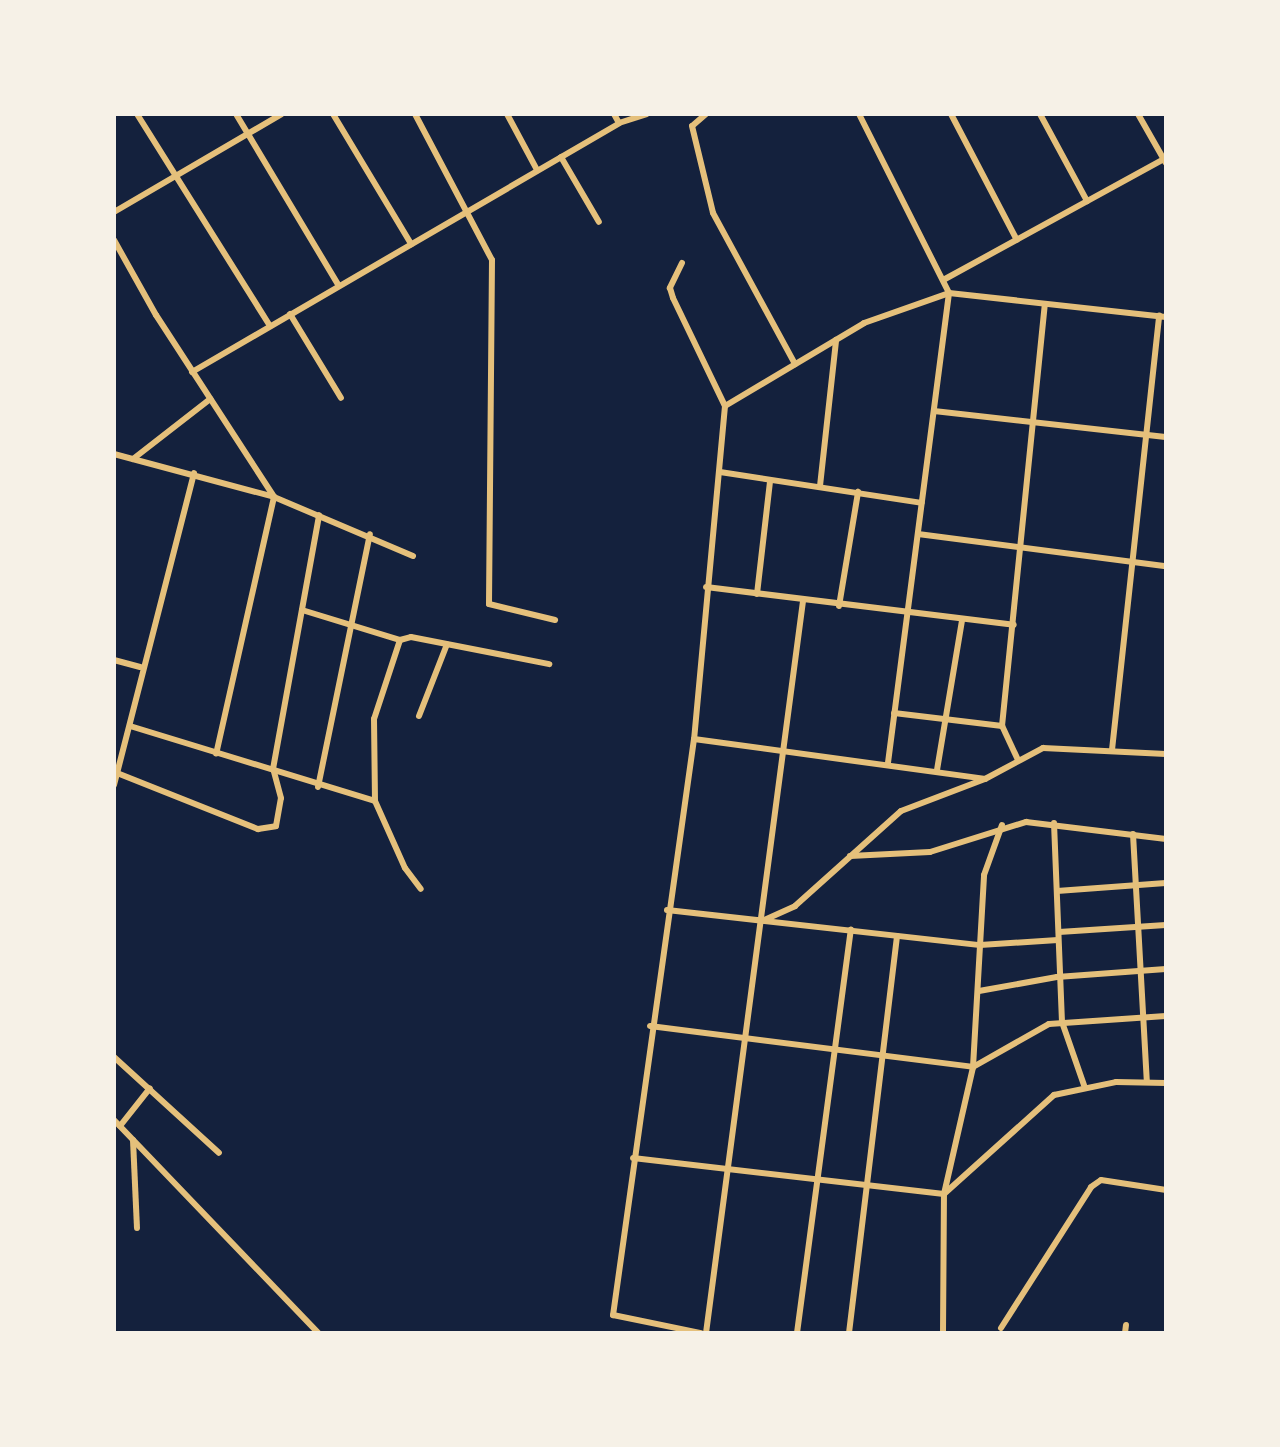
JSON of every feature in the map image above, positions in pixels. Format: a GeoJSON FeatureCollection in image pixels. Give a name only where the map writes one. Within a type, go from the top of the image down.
{"type":"FeatureCollection","features":[{"type":"Feature","properties":{"kind":"street"},"geometry":{"type":"LineString","coordinates":[[137,114],[178,175],[270,326]]}},
{"type":"Feature","properties":{"kind":"street"},"geometry":{"type":"LineString","coordinates":[[236,114],[339,286]]}},
{"type":"Feature","properties":{"kind":"street"},"geometry":{"type":"LineString","coordinates":[[114,212],[282,114]]}},
{"type":"Feature","properties":{"kind":"street"},"geometry":{"type":"LineString","coordinates":[[333,114],[411,244]]}},
{"type":"Feature","properties":{"kind":"street"},"geometry":{"type":"LineString","coordinates":[[415,114],[492,260],[489,604],[555,620]]}},
{"type":"Feature","properties":{"kind":"street"},"geometry":{"type":"LineString","coordinates":[[507,114],[537,170]]}},
{"type":"Feature","properties":{"kind":"street"},"geometry":{"type":"LineString","coordinates":[[614,114],[619,123]]}},
{"type":"Feature","properties":{"kind":"street"},"geometry":{"type":"LineString","coordinates":[[192,372],[619,123],[647,114]]}},
{"type":"Feature","properties":{"kind":"street"},"geometry":{"type":"LineString","coordinates":[[706,114],[695,121],[702,180],[713,213],[795,363]]}},
{"type":"Feature","properties":{"kind":"street"},"geometry":{"type":"LineString","coordinates":[[859,114],[945,279],[949,293],[918,534],[905,613],[888,764]]}},
{"type":"Feature","properties":{"kind":"street"},"geometry":{"type":"LineString","coordinates":[[951,114],[1017,240]]}},
{"type":"Feature","properties":{"kind":"street"},"geometry":{"type":"LineString","coordinates":[[1040,114],[1087,201]]}},
{"type":"Feature","properties":{"kind":"street"},"geometry":{"type":"LineString","coordinates":[[945,279],[1165,160],[1138,114]]}},
{"type":"Feature","properties":{"kind":"street"},"geometry":{"type":"LineString","coordinates":[[561,157],[599,222]]}},
{"type":"Feature","properties":{"kind":"street"},"geometry":{"type":"LineString","coordinates":[[114,240],[192,372],[274,497],[216,754]]}},
{"type":"Feature","properties":{"kind":"street"},"geometry":{"type":"LineString","coordinates":[[682,263],[670,288],[725,406],[720,472],[706,587],[694,739],[650,1026],[613,1315],[701,1333]]}},
{"type":"Feature","properties":{"kind":"street"},"geometry":{"type":"LineString","coordinates":[[725,406],[864,323],[949,293],[1163,317],[1131,563],[1112,750]]}},
{"type":"Feature","properties":{"kind":"street"},"geometry":{"type":"LineString","coordinates":[[1018,760],[1002,726],[1036,423],[1045,304]]}},
{"type":"Feature","properties":{"kind":"street"},"geometry":{"type":"LineString","coordinates":[[290,314],[341,398]]}},
{"type":"Feature","properties":{"kind":"street"},"geometry":{"type":"LineString","coordinates":[[820,486],[836,340]]}},
{"type":"Feature","properties":{"kind":"street"},"geometry":{"type":"LineString","coordinates":[[133,459],[210,399]]}},
{"type":"Feature","properties":{"kind":"street"},"geometry":{"type":"LineString","coordinates":[[934,411],[1166,437]]}},
{"type":"Feature","properties":{"kind":"street"},"geometry":{"type":"LineString","coordinates":[[114,454],[194,473],[274,497],[370,534],[413,556]]}},
{"type":"Feature","properties":{"kind":"street"},"geometry":{"type":"LineString","coordinates":[[720,472],[922,503]]}},
{"type":"Feature","properties":{"kind":"street"},"geometry":{"type":"LineString","coordinates":[[114,785],[130,726],[140,667],[194,473]]}},
{"type":"Feature","properties":{"kind":"street"},"geometry":{"type":"LineString","coordinates":[[757,594],[770,481]]}},
{"type":"Feature","properties":{"kind":"street"},"geometry":{"type":"LineString","coordinates":[[839,606],[858,492]]}},
{"type":"Feature","properties":{"kind":"street"},"geometry":{"type":"LineString","coordinates":[[117,773],[267,830],[280,818],[273,769],[319,514]]}},
{"type":"Feature","properties":{"kind":"street"},"geometry":{"type":"LineString","coordinates":[[318,787],[353,626],[370,534]]}},
{"type":"Feature","properties":{"kind":"street"},"geometry":{"type":"LineString","coordinates":[[918,534],[1166,566]]}},
{"type":"Feature","properties":{"kind":"street"},"geometry":{"type":"LineString","coordinates":[[706,587],[802,602],[1014,625]]}},
{"type":"Feature","properties":{"kind":"street"},"geometry":{"type":"LineString","coordinates":[[706,1333],[747,1039],[802,602]]}},
{"type":"Feature","properties":{"kind":"street"},"geometry":{"type":"LineString","coordinates":[[302,610],[400,640],[447,644],[549,664]]}},
{"type":"Feature","properties":{"kind":"street"},"geometry":{"type":"LineString","coordinates":[[937,770],[962,620]]}},
{"type":"Feature","properties":{"kind":"street"},"geometry":{"type":"LineString","coordinates":[[400,640],[374,718],[375,801],[405,868],[421,890]]}},
{"type":"Feature","properties":{"kind":"street"},"geometry":{"type":"LineString","coordinates":[[419,716],[447,644]]}},
{"type":"Feature","properties":{"kind":"street"},"geometry":{"type":"LineString","coordinates":[[114,660],[140,667]]}},
{"type":"Feature","properties":{"kind":"street"},"geometry":{"type":"LineString","coordinates":[[894,713],[1002,726]]}},
{"type":"Feature","properties":{"kind":"street"},"geometry":{"type":"LineString","coordinates":[[130,726],[216,754],[273,769],[318,787],[375,801]]}},
{"type":"Feature","properties":{"kind":"street"},"geometry":{"type":"LineString","coordinates":[[694,739],[937,770],[985,779]]}},
{"type":"Feature","properties":{"kind":"street"},"geometry":{"type":"LineString","coordinates":[[761,921],[795,906],[901,810],[934,794],[1009,771],[1018,760],[1060,745],[1166,754]]}},
{"type":"Feature","properties":{"kind":"street"},"geometry":{"type":"LineString","coordinates":[[850,856],[930,852],[1002,825],[1054,823],[1166,839]]}},
{"type":"Feature","properties":{"kind":"street"},"geometry":{"type":"LineString","coordinates":[[1054,823],[1059,932],[1057,977],[1062,1022],[1084,1085]]}},
{"type":"Feature","properties":{"kind":"street"},"geometry":{"type":"LineString","coordinates":[[943,1333],[944,1194],[973,1067],[984,875],[1002,825]]}},
{"type":"Feature","properties":{"kind":"street"},"geometry":{"type":"LineString","coordinates":[[1133,834],[1137,927],[1145,1015],[1146,1082]]}},
{"type":"Feature","properties":{"kind":"street"},"geometry":{"type":"LineString","coordinates":[[1057,891],[1166,883]]}},
{"type":"Feature","properties":{"kind":"street"},"geometry":{"type":"LineString","coordinates":[[667,910],[980,945],[1058,940]]}},
{"type":"Feature","properties":{"kind":"street"},"geometry":{"type":"LineString","coordinates":[[1059,932],[1166,925]]}},
{"type":"Feature","properties":{"kind":"street"},"geometry":{"type":"LineString","coordinates":[[797,1333],[815,1183],[851,930]]}},
{"type":"Feature","properties":{"kind":"street"},"geometry":{"type":"LineString","coordinates":[[849,1333],[863,1187],[897,936]]}},
{"type":"Feature","properties":{"kind":"street"},"geometry":{"type":"LineString","coordinates":[[979,991],[1057,977],[1166,969]]}},
{"type":"Feature","properties":{"kind":"street"},"geometry":{"type":"LineString","coordinates":[[650,1026],[973,1067],[1024,1034],[1062,1022],[1145,1015],[1166,1016]]}},
{"type":"Feature","properties":{"kind":"street"},"geometry":{"type":"LineString","coordinates":[[114,1057],[219,1153]]}},
{"type":"Feature","properties":{"kind":"street"},"geometry":{"type":"LineString","coordinates":[[633,1158],[728,1169],[815,1183],[944,1194],[1028,1114],[1054,1095],[1084,1085],[1166,1083]]}},
{"type":"Feature","properties":{"kind":"street"},"geometry":{"type":"LineString","coordinates":[[120,1126],[150,1088]]}},
{"type":"Feature","properties":{"kind":"street"},"geometry":{"type":"LineString","coordinates":[[114,1120],[318,1333]]}},
{"type":"Feature","properties":{"kind":"street"},"geometry":{"type":"LineString","coordinates":[[133,1139],[137,1228]]}},
{"type":"Feature","properties":{"kind":"street"},"geometry":{"type":"LineString","coordinates":[[1001,1328],[1091,1187],[1101,1179],[1166,1190]]}},
{"type":"Feature","properties":{"kind":"street"},"geometry":{"type":"LineString","coordinates":[[1125,1333],[1126,1325]]}}]}
